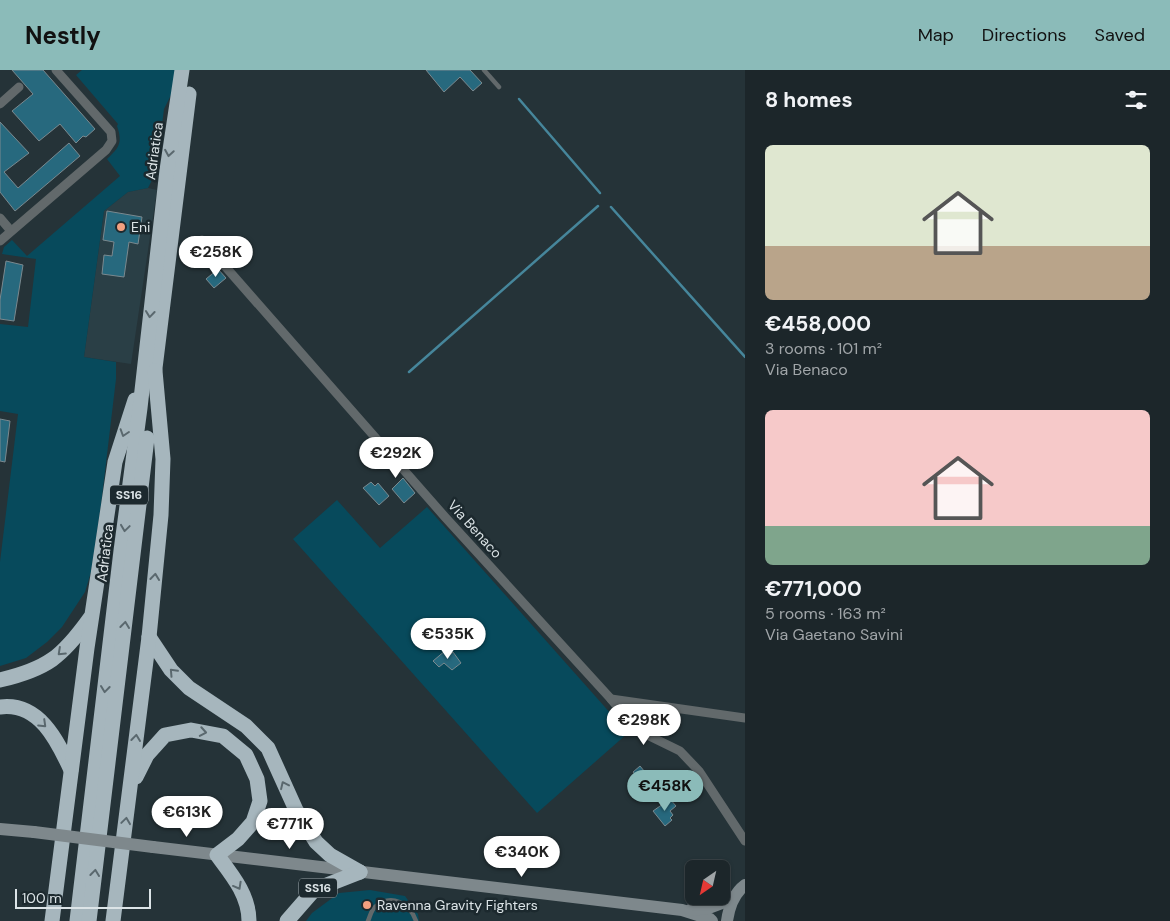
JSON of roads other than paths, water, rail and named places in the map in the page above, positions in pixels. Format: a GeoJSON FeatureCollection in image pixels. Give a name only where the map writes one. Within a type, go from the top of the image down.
{"type":"FeatureCollection","features":[{"type":"Feature","properties":{"kind":"highway","name":"Adriatica"},"geometry":{"type":"LineString","coordinates":[[89,921],[150,371],[167,170],[182,70]]}},
{"type":"Feature","properties":{"kind":"highway","name":"Adriatica"},"geometry":{"type":"LineString","coordinates":[[77,921],[192,70]]}},
{"type":"Feature","properties":{"kind":"highway","name":"SS16"},"geometry":{"type":"LineString","coordinates":[[52,921],[92,615],[115,462],[150,371]]}},
{"type":"Feature","properties":{"kind":"highway","name":"SS16"},"geometry":{"type":"LineString","coordinates":[[112,921],[131,787],[161,515],[163,459],[150,371]]}},
{"type":"Feature","properties":{"kind":"highway","name":"SS16"},"geometry":{"type":"LineString","coordinates":[[0,680],[25,674],[53,660],[73,642],[92,615]]}},
{"type":"Feature","properties":{"kind":"highway","name":"SS16"},"geometry":{"type":"LineString","coordinates":[[149,637],[171,670],[183,682],[246,726],[268,748],[296,810],[316,842],[330,855],[360,872]]}},
{"type":"Feature","properties":{"kind":"highway"},"geometry":{"type":"LineString","coordinates":[[0,707],[6,706],[29,711],[48,727],[59,744],[71,770]]}},
{"type":"Feature","properties":{"kind":"highway","name":"SS16"},"geometry":{"type":"LineString","coordinates":[[131,787],[147,755],[165,735],[191,730],[223,736],[246,755],[257,779],[260,801],[254,822],[238,839],[217,855]]}},
{"type":"Feature","properties":{"kind":"highway"},"geometry":{"type":"LineString","coordinates":[[217,855],[238,883],[249,908],[249,921]]}},
{"type":"Feature","properties":{"kind":"highway","name":"SS16"},"geometry":{"type":"LineString","coordinates":[[287,921],[314,890],[360,872]]}},
{"type":"Feature","properties":{"kind":"street"},"geometry":{"type":"LineString","coordinates":[[0,241],[106,150],[112,141],[111,132],[56,70]]}},
{"type":"Feature","properties":{"kind":"street"},"geometry":{"type":"LineString","coordinates":[[0,104],[19,87]]}},
{"type":"Feature","properties":{"kind":"street"},"geometry":{"type":"LineString","coordinates":[[0,218],[11,231]]}},
{"type":"Feature","properties":{"kind":"street","name":"Via Benaco"},"geometry":{"type":"LineString","coordinates":[[202,240],[445,516],[637,730],[680,751],[700,771],[745,841]]}},
{"type":"Feature","properties":{"kind":"street"},"geometry":{"type":"LineString","coordinates":[[611,699],[745,718]]}},
{"type":"Feature","properties":{"kind":"street"},"geometry":{"type":"LineString","coordinates":[[0,829],[682,910],[712,921]]}},
{"type":"Feature","properties":{"kind":"street"},"geometry":{"type":"LineString","coordinates":[[727,921],[728,911],[733,899],[745,885]]}},
{"type":"Feature","properties":{"kind":"street"},"geometry":{"type":"LineString","coordinates":[[682,910],[708,908],[733,899]]}},
{"type":"Feature","properties":{"kind":"lane"},"geometry":{"type":"LineString","coordinates":[[484,70],[500,87]]}},
{"type":"Feature","properties":{"kind":"lane"},"geometry":{"type":"LineString","coordinates":[[368,921],[373,907],[385,901],[398,901],[411,908],[416,921]]}},
{"type":"Feature","properties":{"kind":"waterway"},"geometry":{"type":"LineString","coordinates":[[519,99],[600,193]]}},
{"type":"Feature","properties":{"kind":"waterway"},"geometry":{"type":"LineString","coordinates":[[409,372],[598,206]]}},
{"type":"Feature","properties":{"kind":"waterway"},"geometry":{"type":"LineString","coordinates":[[611,207],[745,357]]}},
{"type":"Feature","properties":{"kind":"place","name":"Eni"},"geometry":{"type":"Point","coordinates":[121,227]}},
{"type":"Feature","properties":{"kind":"place","name":"Ravenna Gravity Fighters"},"geometry":{"type":"Point","coordinates":[367,905]}}]}
